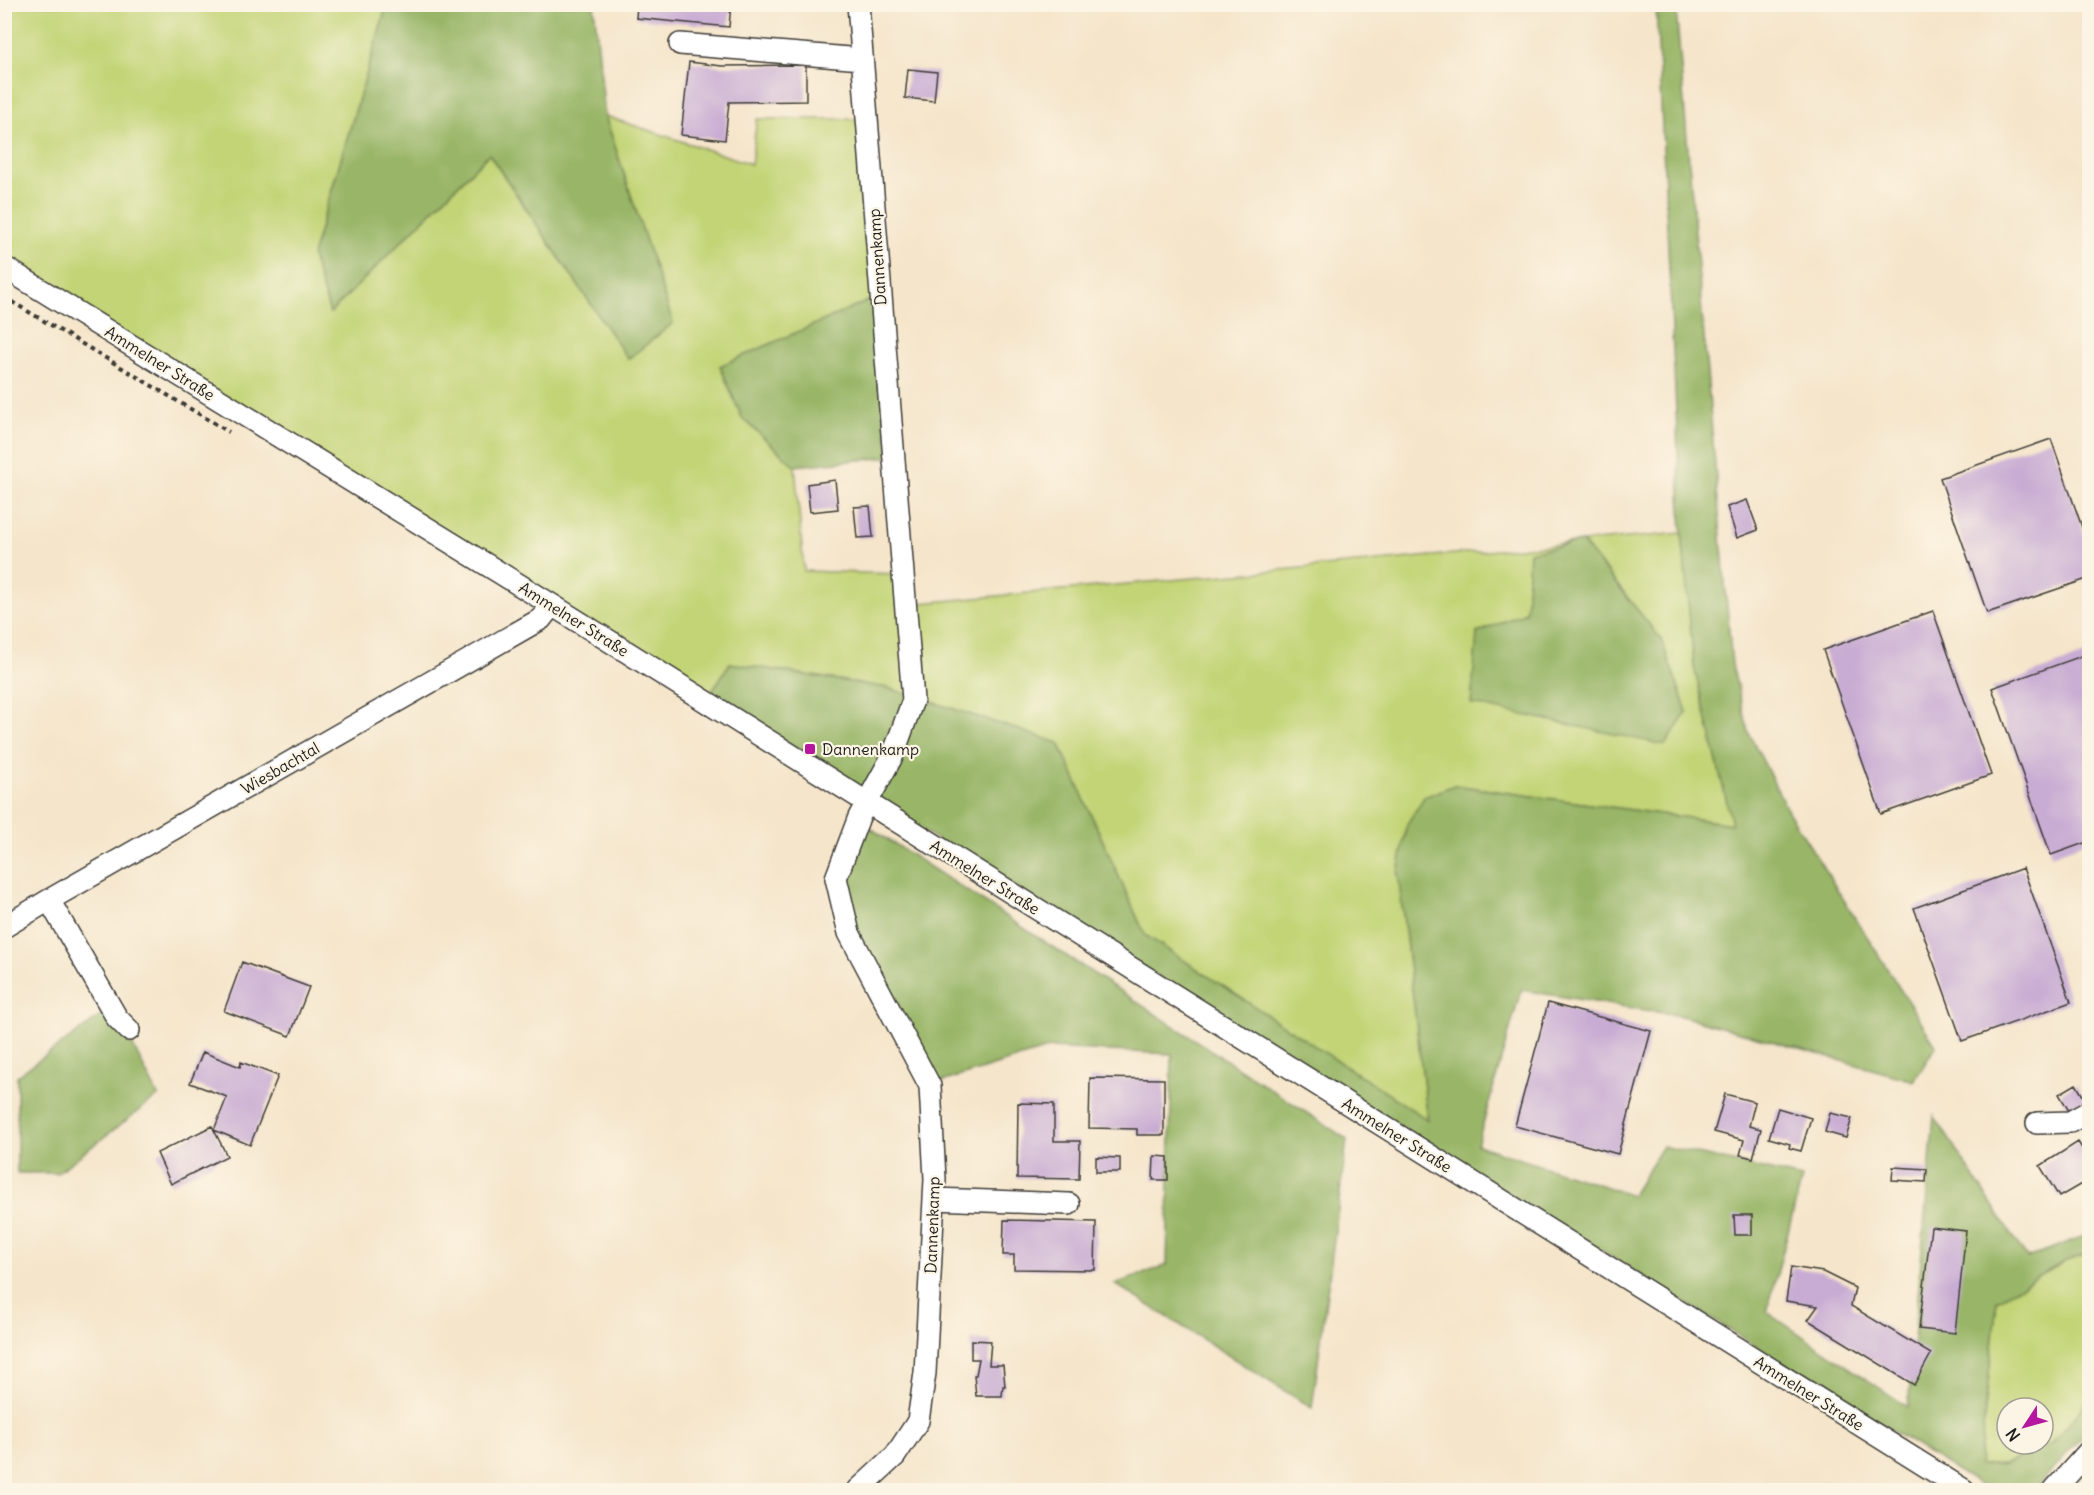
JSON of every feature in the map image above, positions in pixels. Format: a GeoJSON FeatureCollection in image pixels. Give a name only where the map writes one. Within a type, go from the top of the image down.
{"type":"FeatureCollection","features":[{"type":"Feature","properties":{"kind":"street","name":"Dannenkamp"},"geometry":{"type":"LineString","coordinates":[[858,4],[913,700],[893,755],[859,817],[836,878],[849,933],[930,1086],[935,1179],[925,1373],[918,1421],[895,1456],[858,1491]]}},
{"type":"Feature","properties":{"kind":"street"},"geometry":{"type":"LineString","coordinates":[[680,44],[862,59]]}},
{"type":"Feature","properties":{"kind":"street","name":"Ammelner Straße"},"geometry":{"type":"LineString","coordinates":[[4,267],[552,605],[1964,1491]]}},
{"type":"Feature","properties":{"kind":"street","name":"Wiesbachtal"},"geometry":{"type":"LineString","coordinates":[[4,927],[541,619],[552,605]]}},
{"type":"Feature","properties":{"kind":"street"},"geometry":{"type":"LineString","coordinates":[[49,900],[117,1018],[129,1030]]}},
{"type":"Feature","properties":{"kind":"street"},"geometry":{"type":"LineString","coordinates":[[2037,1123],[2070,1122],[2090,1111]]}},
{"type":"Feature","properties":{"kind":"street"},"geometry":{"type":"LineString","coordinates":[[934,1199],[1069,1204]]}},
{"type":"Feature","properties":{"kind":"street"},"geometry":{"type":"LineString","coordinates":[[2054,1491],[2090,1450]]}},
{"type":"Feature","properties":{"kind":"green space"},"geometry":{"type":"Polygon","coordinates":[[[5,5],[387,5],[312,256],[330,313],[489,154],[628,359],[673,323],[605,116],[751,164],[757,119],[862,119],[875,298],[720,366],[742,418],[795,466],[804,571],[898,574],[909,695],[888,688],[730,663],[708,698],[5,269],[5,5]]]}},
{"type":"Feature","properties":{"kind":"green space"},"geometry":{"type":"Polygon","coordinates":[[[387,5],[594,5],[605,116],[673,323],[628,359],[489,154],[330,313],[312,256],[387,5]]]}},
{"type":"Feature","properties":{"kind":"green space"},"geometry":{"type":"Polygon","coordinates":[[[1656,5],[1693,5],[1676,9],[1732,665],[1748,731],[1789,813],[1936,1046],[1914,1081],[1682,1016],[1521,990],[1477,1145],[1632,1195],[1663,1146],[1802,1178],[1767,1312],[1908,1407],[1934,1116],[2027,1258],[2089,1234],[2089,1253],[2066,1261],[1997,1300],[1979,1466],[2005,1464],[2024,1456],[2055,1456],[2055,1440],[2089,1399],[2089,1428],[2035,1490],[1988,1490],[708,698],[730,663],[888,688],[1059,743],[1145,935],[1428,1120],[1398,873],[1407,824],[1424,797],[1454,785],[1732,824],[1694,667],[1682,533],[1656,5]]]}},
{"type":"Feature","properties":{"kind":"green space"},"geometry":{"type":"Polygon","coordinates":[[[875,298],[889,457],[795,466],[742,418],[720,366],[875,298]]]}},
{"type":"Feature","properties":{"kind":"green space"},"geometry":{"type":"Polygon","coordinates":[[[1682,533],[1694,667],[1733,824],[1454,785],[1398,873],[1428,1121],[1145,935],[1059,743],[917,697],[910,604],[1583,542],[1682,533]],[[1583,542],[1526,612],[1477,633],[1687,712],[1661,639],[1583,542]]]}},
{"type":"Feature","properties":{"kind":"green space"},"geometry":{"type":"Polygon","coordinates":[[[1582,542],[1661,639],[1687,712],[1665,745],[1471,704],[1477,633],[1526,612],[1529,552],[1582,542]]]}},
{"type":"Feature","properties":{"kind":"green space"},"geometry":{"type":"Polygon","coordinates":[[[858,820],[1347,1139],[1312,1408],[1115,1284],[1167,1265],[1172,1054],[1050,1048],[935,1084],[852,932],[839,877],[858,820]]]}},
{"type":"Feature","properties":{"kind":"green space"},"geometry":{"type":"Polygon","coordinates":[[[109,1010],[116,1012],[158,1096],[57,1173],[17,1173],[17,1076],[109,1010]]]}},
{"type":"Feature","properties":{"kind":"green space"},"geometry":{"type":"Polygon","coordinates":[[[2089,1253],[2089,1399],[2055,1440],[2055,1396],[1995,1396],[1995,1456],[2024,1456],[2005,1464],[1979,1466],[1997,1300],[2066,1261],[2089,1253]]]}},
{"type":"Feature","properties":{"kind":"building"},"geometry":{"type":"Polygon","coordinates":[[[637,4],[731,4],[729,27],[636,18],[637,4]]]}},
{"type":"Feature","properties":{"kind":"building"},"geometry":{"type":"Polygon","coordinates":[[[689,62],[722,66],[806,65],[806,101],[729,102],[725,140],[681,135],[689,62]]]}},
{"type":"Feature","properties":{"kind":"building"},"geometry":{"type":"Polygon","coordinates":[[[908,69],[937,72],[934,101],[905,98],[908,69]]]}},
{"type":"Feature","properties":{"kind":"building"},"geometry":{"type":"Polygon","coordinates":[[[2051,439],[2090,550],[2090,578],[1987,613],[1940,478],[2051,439]]]}},
{"type":"Feature","properties":{"kind":"building"},"geometry":{"type":"Polygon","coordinates":[[[835,480],[838,509],[810,512],[807,484],[835,480]]]}},
{"type":"Feature","properties":{"kind":"building"},"geometry":{"type":"Polygon","coordinates":[[[1747,500],[1758,530],[1737,538],[1727,507],[1747,500]]]}},
{"type":"Feature","properties":{"kind":"building"},"geometry":{"type":"Polygon","coordinates":[[[870,506],[873,537],[857,538],[854,507],[870,506]]]}},
{"type":"Feature","properties":{"kind":"building"},"geometry":{"type":"Polygon","coordinates":[[[1933,611],[1991,775],[1881,814],[1823,650],[1933,611]]]}},
{"type":"Feature","properties":{"kind":"building"},"geometry":{"type":"Polygon","coordinates":[[[2090,653],[2090,841],[2051,855],[1992,688],[2090,653]]]}},
{"type":"Feature","properties":{"kind":"building"},"geometry":{"type":"Polygon","coordinates":[[[2023,868],[2071,1002],[1962,1041],[1914,908],[2023,868]]]}},
{"type":"Feature","properties":{"kind":"building"},"geometry":{"type":"Polygon","coordinates":[[[242,962],[309,987],[290,1036],[224,1011],[242,962]]]}},
{"type":"Feature","properties":{"kind":"building"},"geometry":{"type":"Polygon","coordinates":[[[1548,1003],[1651,1031],[1618,1154],[1515,1126],[1548,1003]]]}},
{"type":"Feature","properties":{"kind":"building"},"geometry":{"type":"Polygon","coordinates":[[[203,1052],[240,1067],[241,1062],[278,1076],[250,1145],[214,1130],[227,1097],[190,1083],[203,1052]]]}},
{"type":"Feature","properties":{"kind":"building"},"geometry":{"type":"Polygon","coordinates":[[[1090,1078],[1164,1079],[1164,1135],[1137,1135],[1137,1129],[1089,1128],[1090,1078]]]}},
{"type":"Feature","properties":{"kind":"building"},"geometry":{"type":"Polygon","coordinates":[[[2076,1084],[2086,1101],[2069,1111],[2059,1094],[2076,1084]]]}},
{"type":"Feature","properties":{"kind":"building"},"geometry":{"type":"Polygon","coordinates":[[[1725,1094],[1755,1102],[1749,1126],[1761,1129],[1753,1158],[1740,1155],[1744,1140],[1714,1132],[1725,1094]]]}},
{"type":"Feature","properties":{"kind":"building"},"geometry":{"type":"Polygon","coordinates":[[[1018,1103],[1054,1104],[1054,1141],[1080,1141],[1079,1179],[1017,1178],[1018,1103]]]}},
{"type":"Feature","properties":{"kind":"building"},"geometry":{"type":"Polygon","coordinates":[[[1778,1108],[1811,1118],[1801,1151],[1789,1148],[1790,1144],[1769,1138],[1778,1108]]]}},
{"type":"Feature","properties":{"kind":"building"},"geometry":{"type":"Polygon","coordinates":[[[1830,1113],[1852,1118],[1846,1138],[1825,1132],[1830,1113]]]}},
{"type":"Feature","properties":{"kind":"building"},"geometry":{"type":"Polygon","coordinates":[[[212,1126],[227,1156],[171,1184],[157,1153],[212,1126]]]}},
{"type":"Feature","properties":{"kind":"building"},"geometry":{"type":"Polygon","coordinates":[[[2078,1142],[2090,1161],[2090,1179],[2059,1197],[2040,1166],[2078,1142]]]}},
{"type":"Feature","properties":{"kind":"building"},"geometry":{"type":"Polygon","coordinates":[[[1154,1156],[1168,1157],[1168,1180],[1153,1180],[1154,1156]]]}},
{"type":"Feature","properties":{"kind":"building"},"geometry":{"type":"Polygon","coordinates":[[[1096,1157],[1120,1158],[1120,1172],[1096,1172],[1096,1157]]]}},
{"type":"Feature","properties":{"kind":"building"},"geometry":{"type":"Polygon","coordinates":[[[1893,1167],[1927,1169],[1926,1182],[1892,1180],[1893,1167]]]}},
{"type":"Feature","properties":{"kind":"building"},"geometry":{"type":"Polygon","coordinates":[[[1734,1215],[1752,1215],[1752,1235],[1735,1235],[1734,1215]]]}},
{"type":"Feature","properties":{"kind":"building"},"geometry":{"type":"Polygon","coordinates":[[[1004,1220],[1096,1222],[1095,1270],[1014,1269],[1014,1255],[1003,1255],[1004,1220]]]}},
{"type":"Feature","properties":{"kind":"building"},"geometry":{"type":"Polygon","coordinates":[[[1931,1227],[1966,1231],[1955,1333],[1919,1329],[1931,1227]]]}},
{"type":"Feature","properties":{"kind":"building"},"geometry":{"type":"Polygon","coordinates":[[[1791,1267],[1823,1272],[1855,1288],[1851,1306],[1931,1354],[1914,1385],[1808,1320],[1818,1306],[1786,1301],[1791,1267]]]}},
{"type":"Feature","properties":{"kind":"building"},"geometry":{"type":"Polygon","coordinates":[[[971,1340],[991,1341],[989,1365],[1003,1365],[1005,1386],[1003,1386],[1002,1396],[976,1396],[974,1375],[976,1375],[979,1359],[971,1359],[971,1340]]]}},
{"type":"Feature","properties":{"kind":"place","name":"Dannenkamp"},"geometry":{"type":"Point","coordinates":[810,749]}}]}
